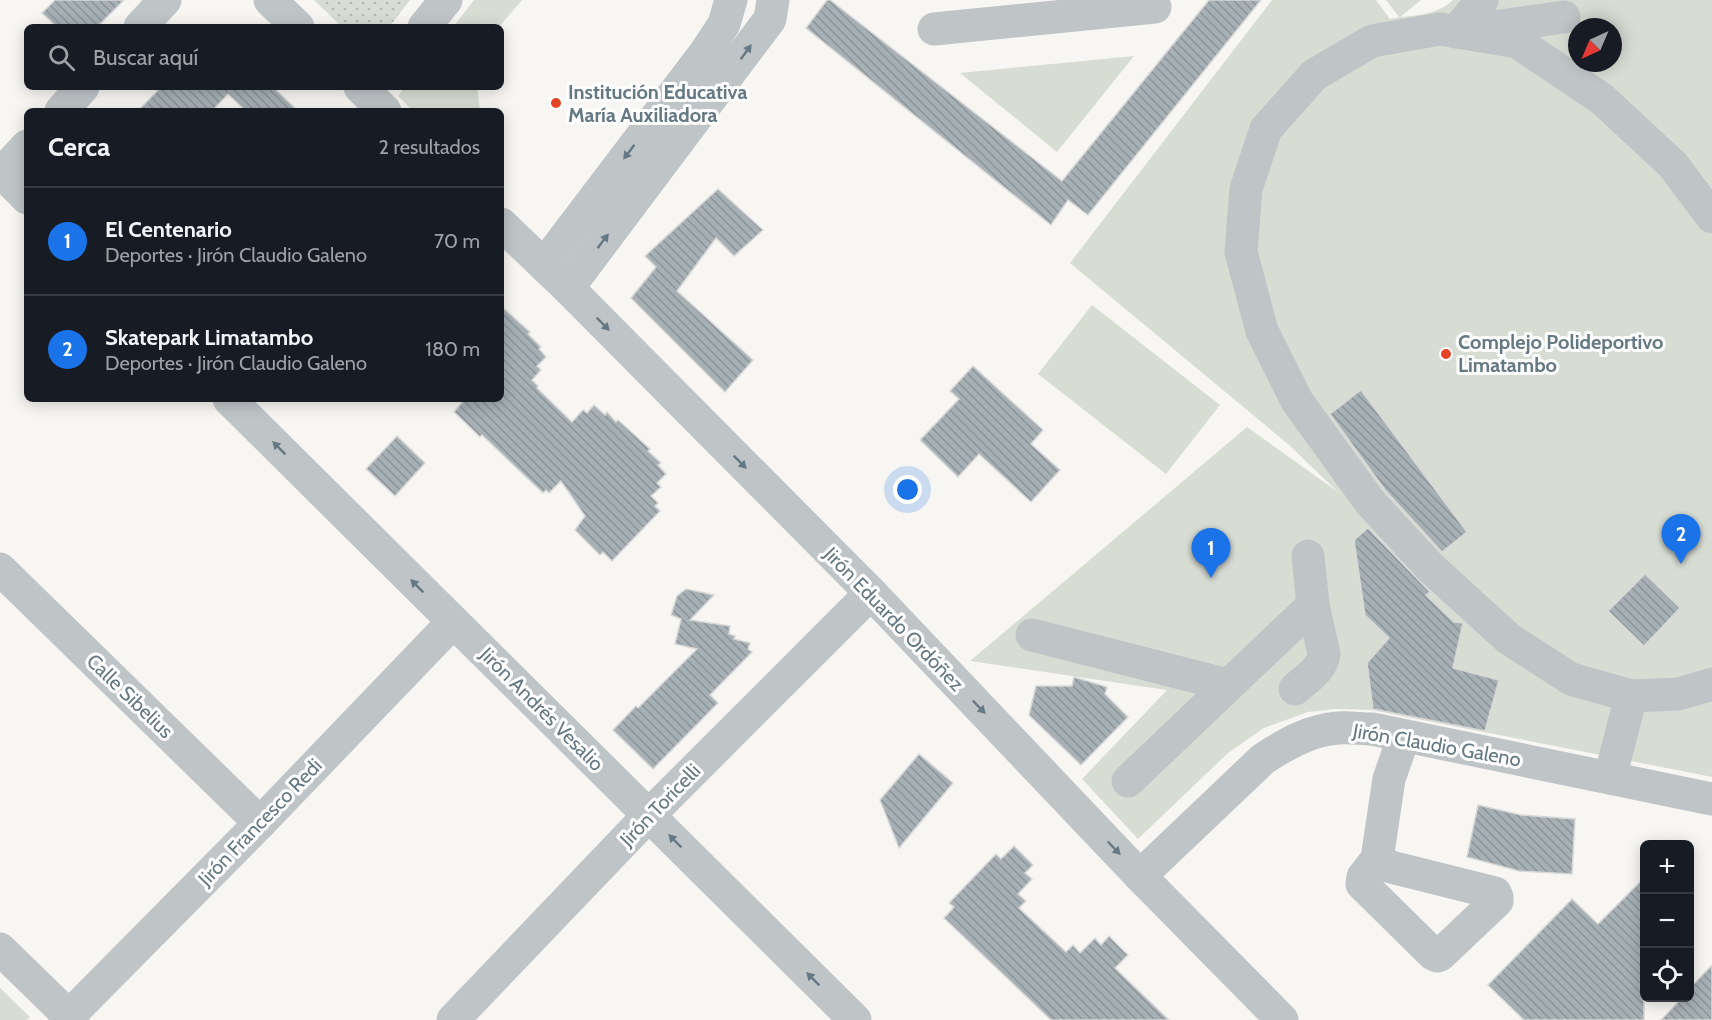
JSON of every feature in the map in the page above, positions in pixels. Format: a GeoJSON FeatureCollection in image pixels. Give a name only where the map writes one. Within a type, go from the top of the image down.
{"type":"FeatureCollection","features":[{"type":"Feature","properties":{"kind":"street"},"geometry":{"type":"LineString","coordinates":[[143,24],[165,0]]}},
{"type":"Feature","properties":{"kind":"street"},"geometry":{"type":"LineString","coordinates":[[270,0],[295,24]]}},
{"type":"Feature","properties":{"kind":"street"},"geometry":{"type":"LineString","coordinates":[[426,24],[446,0]]}},
{"type":"Feature","properties":{"kind":"street"},"geometry":{"type":"LineString","coordinates":[[544,266],[705,53],[724,24],[731,0]]}},
{"type":"Feature","properties":{"kind":"street"},"geometry":{"type":"LineString","coordinates":[[568,288],[770,19],[773,0]]}},
{"type":"Feature","properties":{"kind":"street"},"geometry":{"type":"LineString","coordinates":[[1456,32],[1482,0]]}},
{"type":"Feature","properties":{"kind":"street"},"geometry":{"type":"LineString","coordinates":[[934,29],[1038,9],[1155,7]]}},
{"type":"Feature","properties":{"kind":"street"},"geometry":{"type":"LineString","coordinates":[[1456,32],[1563,9],[1570,78]]}},
{"type":"Feature","properties":{"kind":"street"},"geometry":{"type":"LineString","coordinates":[[1712,217],[1673,165],[1602,99],[1517,42],[1440,29],[1372,41],[1314,75],[1266,129],[1245,189],[1241,252],[1262,331],[1297,401],[1370,502],[1431,568],[1509,639],[1571,679],[1630,696],[1679,694],[1712,684]]}},
{"type":"Feature","properties":{"kind":"street"},"geometry":{"type":"LineString","coordinates":[[64,108],[80,90]]}},
{"type":"Feature","properties":{"kind":"street"},"geometry":{"type":"LineString","coordinates":[[24,150],[1,172],[24,195]]}},
{"type":"Feature","properties":{"kind":"street","name":"Jirón Eduardo Ordóñez"},"geometry":{"type":"LineString","coordinates":[[504,227],[568,288],[871,593],[1140,876],[1265,1014]]}},
{"type":"Feature","properties":{"kind":"street","name":"Jirón Andrés Vesalio"},"geometry":{"type":"LineString","coordinates":[[233,402],[649,815],[842,1016]]}},
{"type":"Feature","properties":{"kind":"street"},"geometry":{"type":"LineString","coordinates":[[1295,689],[1320,668],[1324,654],[1313,605],[1308,556]]}},
{"type":"Feature","properties":{"kind":"street","name":"Calle Sibelius"},"geometry":{"type":"LineString","coordinates":[[0,569],[260,823]]}},
{"type":"Feature","properties":{"kind":"street","name":"Jirón Toricelli"},"geometry":{"type":"LineString","coordinates":[[453,1020],[649,815],[871,593]]}},
{"type":"Feature","properties":{"kind":"street"},"geometry":{"type":"LineString","coordinates":[[1128,781],[1313,605]]}},
{"type":"Feature","properties":{"kind":"street","name":"Jirón Francesco Redi"},"geometry":{"type":"LineString","coordinates":[[69,1019],[453,622]]}},
{"type":"Feature","properties":{"kind":"street"},"geometry":{"type":"LineString","coordinates":[[1032,635],[1228,685]]}},
{"type":"Feature","properties":{"kind":"street"},"geometry":{"type":"LineString","coordinates":[[1262,653],[1295,689],[1305,736]]}},
{"type":"Feature","properties":{"kind":"street"},"geometry":{"type":"LineString","coordinates":[[1610,778],[1630,696]]}},
{"type":"Feature","properties":{"kind":"street","name":"Jirón Claudio Galeno"},"geometry":{"type":"LineString","coordinates":[[1140,876],[1263,759],[1284,746],[1322,730],[1372,729],[1712,799]]}},
{"type":"Feature","properties":{"kind":"street"},"geometry":{"type":"LineString","coordinates":[[1377,859],[1389,779],[1404,736]]}},
{"type":"Feature","properties":{"kind":"street"},"geometry":{"type":"LineString","coordinates":[[0,949],[69,1019]]}},
{"type":"Feature","properties":{"kind":"shaded area"},"geometry":{"type":"Polygon","coordinates":[[[314,0],[410,0],[391,24],[339,24],[314,0]]]}},
{"type":"Feature","properties":{"kind":"shaded area"},"geometry":{"type":"Polygon","coordinates":[[[474,0],[522,0],[502,24],[455,24],[474,0]]]}},
{"type":"Feature","properties":{"kind":"shaded area","name":"Complejo Polideportivo Limatambo"},"geometry":{"type":"Polygon","coordinates":[[[1272,0],[1376,0],[1390,19],[1399,17],[1386,0],[1421,0],[1400,17],[1435,11],[1453,0],[1712,0],[1712,777],[1372,710],[1335,709],[1308,712],[1264,728],[1228,753],[1138,839],[1082,779],[1167,690],[970,661],[1247,427],[1338,492],[1289,445],[1070,263],[1272,0]]]}},
{"type":"Feature","properties":{"kind":"shaded area"},"geometry":{"type":"Polygon","coordinates":[[[1134,56],[1057,152],[960,73],[1134,56]]]}},
{"type":"Feature","properties":{"kind":"shaded area"},"geometry":{"type":"Polygon","coordinates":[[[403,90],[477,90],[480,108],[410,108],[398,96],[403,90]]]}},
{"type":"Feature","properties":{"kind":"shaded area"},"geometry":{"type":"Polygon","coordinates":[[[1092,305],[1220,405],[1166,474],[1038,374],[1092,305]]]}},
{"type":"Feature","properties":{"kind":"shaded area"},"geometry":{"type":"Polygon","coordinates":[[[0,988],[30,1017],[27,1020],[0,1020],[0,988]]]}},
{"type":"Feature","properties":{"kind":"building"},"geometry":{"type":"Polygon","coordinates":[[[55,0],[124,0],[100,24],[54,24],[42,13],[55,0]]]}},
{"type":"Feature","properties":{"kind":"building"},"geometry":{"type":"Polygon","coordinates":[[[827,0],[830,0],[1062,181],[1209,0],[1261,0],[1088,215],[1068,200],[1051,225],[806,28],[827,0]]]}},
{"type":"Feature","properties":{"kind":"building"},"geometry":{"type":"Polygon","coordinates":[[[158,90],[276,90],[295,108],[243,108],[228,94],[215,108],[141,108],[158,90]]]}},
{"type":"Feature","properties":{"kind":"building"},"geometry":{"type":"Polygon","coordinates":[[[718,189],[763,230],[734,256],[716,238],[677,291],[753,360],[725,392],[631,298],[656,267],[645,256],[718,189]]]}},
{"type":"Feature","properties":{"kind":"building"},"geometry":{"type":"Polygon","coordinates":[[[504,309],[530,332],[528,334],[541,347],[539,349],[546,357],[537,366],[541,370],[532,380],[538,386],[537,388],[572,422],[583,410],[587,413],[594,405],[605,415],[607,412],[650,449],[648,451],[661,463],[658,465],[666,474],[657,483],[661,487],[651,496],[658,503],[655,506],[660,511],[612,561],[603,552],[600,555],[575,530],[585,516],[561,481],[549,493],[546,490],[543,493],[482,435],[480,437],[454,412],[462,402],[504,402],[504,309]]]}},
{"type":"Feature","properties":{"kind":"building"},"geometry":{"type":"Polygon","coordinates":[[[973,366],[1043,430],[1031,444],[1060,470],[1031,502],[979,454],[958,477],[920,440],[959,399],[950,391],[973,366]]]}},
{"type":"Feature","properties":{"kind":"building"},"geometry":{"type":"Polygon","coordinates":[[[1361,390],[1467,532],[1442,552],[1385,490],[1330,414],[1361,390]]]}},
{"type":"Feature","properties":{"kind":"building"},"geometry":{"type":"Polygon","coordinates":[[[397,436],[425,463],[395,496],[366,469],[397,436]]]}},
{"type":"Feature","properties":{"kind":"building"},"geometry":{"type":"Polygon","coordinates":[[[1368,528],[1430,592],[1426,595],[1454,622],[1463,623],[1453,668],[1499,680],[1485,731],[1373,709],[1367,663],[1389,638],[1365,615],[1354,540],[1368,528]]]}},
{"type":"Feature","properties":{"kind":"building"},"geometry":{"type":"Polygon","coordinates":[[[1645,574],[1680,608],[1644,646],[1608,611],[1645,574]]]}},
{"type":"Feature","properties":{"kind":"building"},"geometry":{"type":"Polygon","coordinates":[[[686,589],[714,595],[690,620],[730,626],[729,634],[735,636],[734,639],[750,643],[748,649],[752,652],[710,695],[718,703],[653,769],[613,730],[697,649],[675,644],[681,619],[671,615],[677,596],[686,589]]]}},
{"type":"Feature","properties":{"kind":"building"},"geometry":{"type":"Polygon","coordinates":[[[1074,677],[1107,687],[1105,694],[1128,717],[1081,765],[1029,715],[1036,686],[1072,686],[1074,677]]]}},
{"type":"Feature","properties":{"kind":"building"},"geometry":{"type":"Polygon","coordinates":[[[919,754],[953,783],[899,848],[880,800],[919,754]]]}},
{"type":"Feature","properties":{"kind":"building"},"geometry":{"type":"Polygon","coordinates":[[[1478,805],[1521,815],[1575,819],[1572,874],[1519,871],[1467,857],[1478,805]]]}},
{"type":"Feature","properties":{"kind":"building"},"geometry":{"type":"Polygon","coordinates":[[[1014,846],[1033,865],[1025,873],[1032,879],[1018,894],[1026,901],[1019,908],[1066,952],[1073,945],[1080,953],[1095,938],[1101,945],[1109,936],[1128,955],[1115,968],[1169,1020],[1051,1020],[944,918],[954,907],[949,903],[996,854],[1001,859],[1014,846]]]}},
{"type":"Feature","properties":{"kind":"building"},"geometry":{"type":"Polygon","coordinates":[[[1640,882],[1640,1002],[1644,1002],[1644,1020],[1524,1020],[1488,985],[1572,899],[1598,924],[1640,882]]]}},
{"type":"Feature","properties":{"kind":"building"},"geometry":{"type":"Polygon","coordinates":[[[1712,965],[1712,1020],[1661,1020],[1678,1002],[1694,1002],[1694,984],[1712,965]]]}},
{"type":"Feature","properties":{"kind":"place","name":"Institución Educativa María Auxiliadora"},"geometry":{"type":"Point","coordinates":[556,103]}},
{"type":"Feature","properties":{"kind":"place","name":"Complejo Polideportivo Limatambo"},"geometry":{"type":"Point","coordinates":[1446,354]}},
{"type":"Feature","properties":{"kind":"place","name":"Skatepark Limatambo"},"geometry":{"type":"Point","coordinates":[1681,564]}},
{"type":"Feature","properties":{"kind":"place","name":"El Centenario"},"geometry":{"type":"Point","coordinates":[1211,578]}}]}
